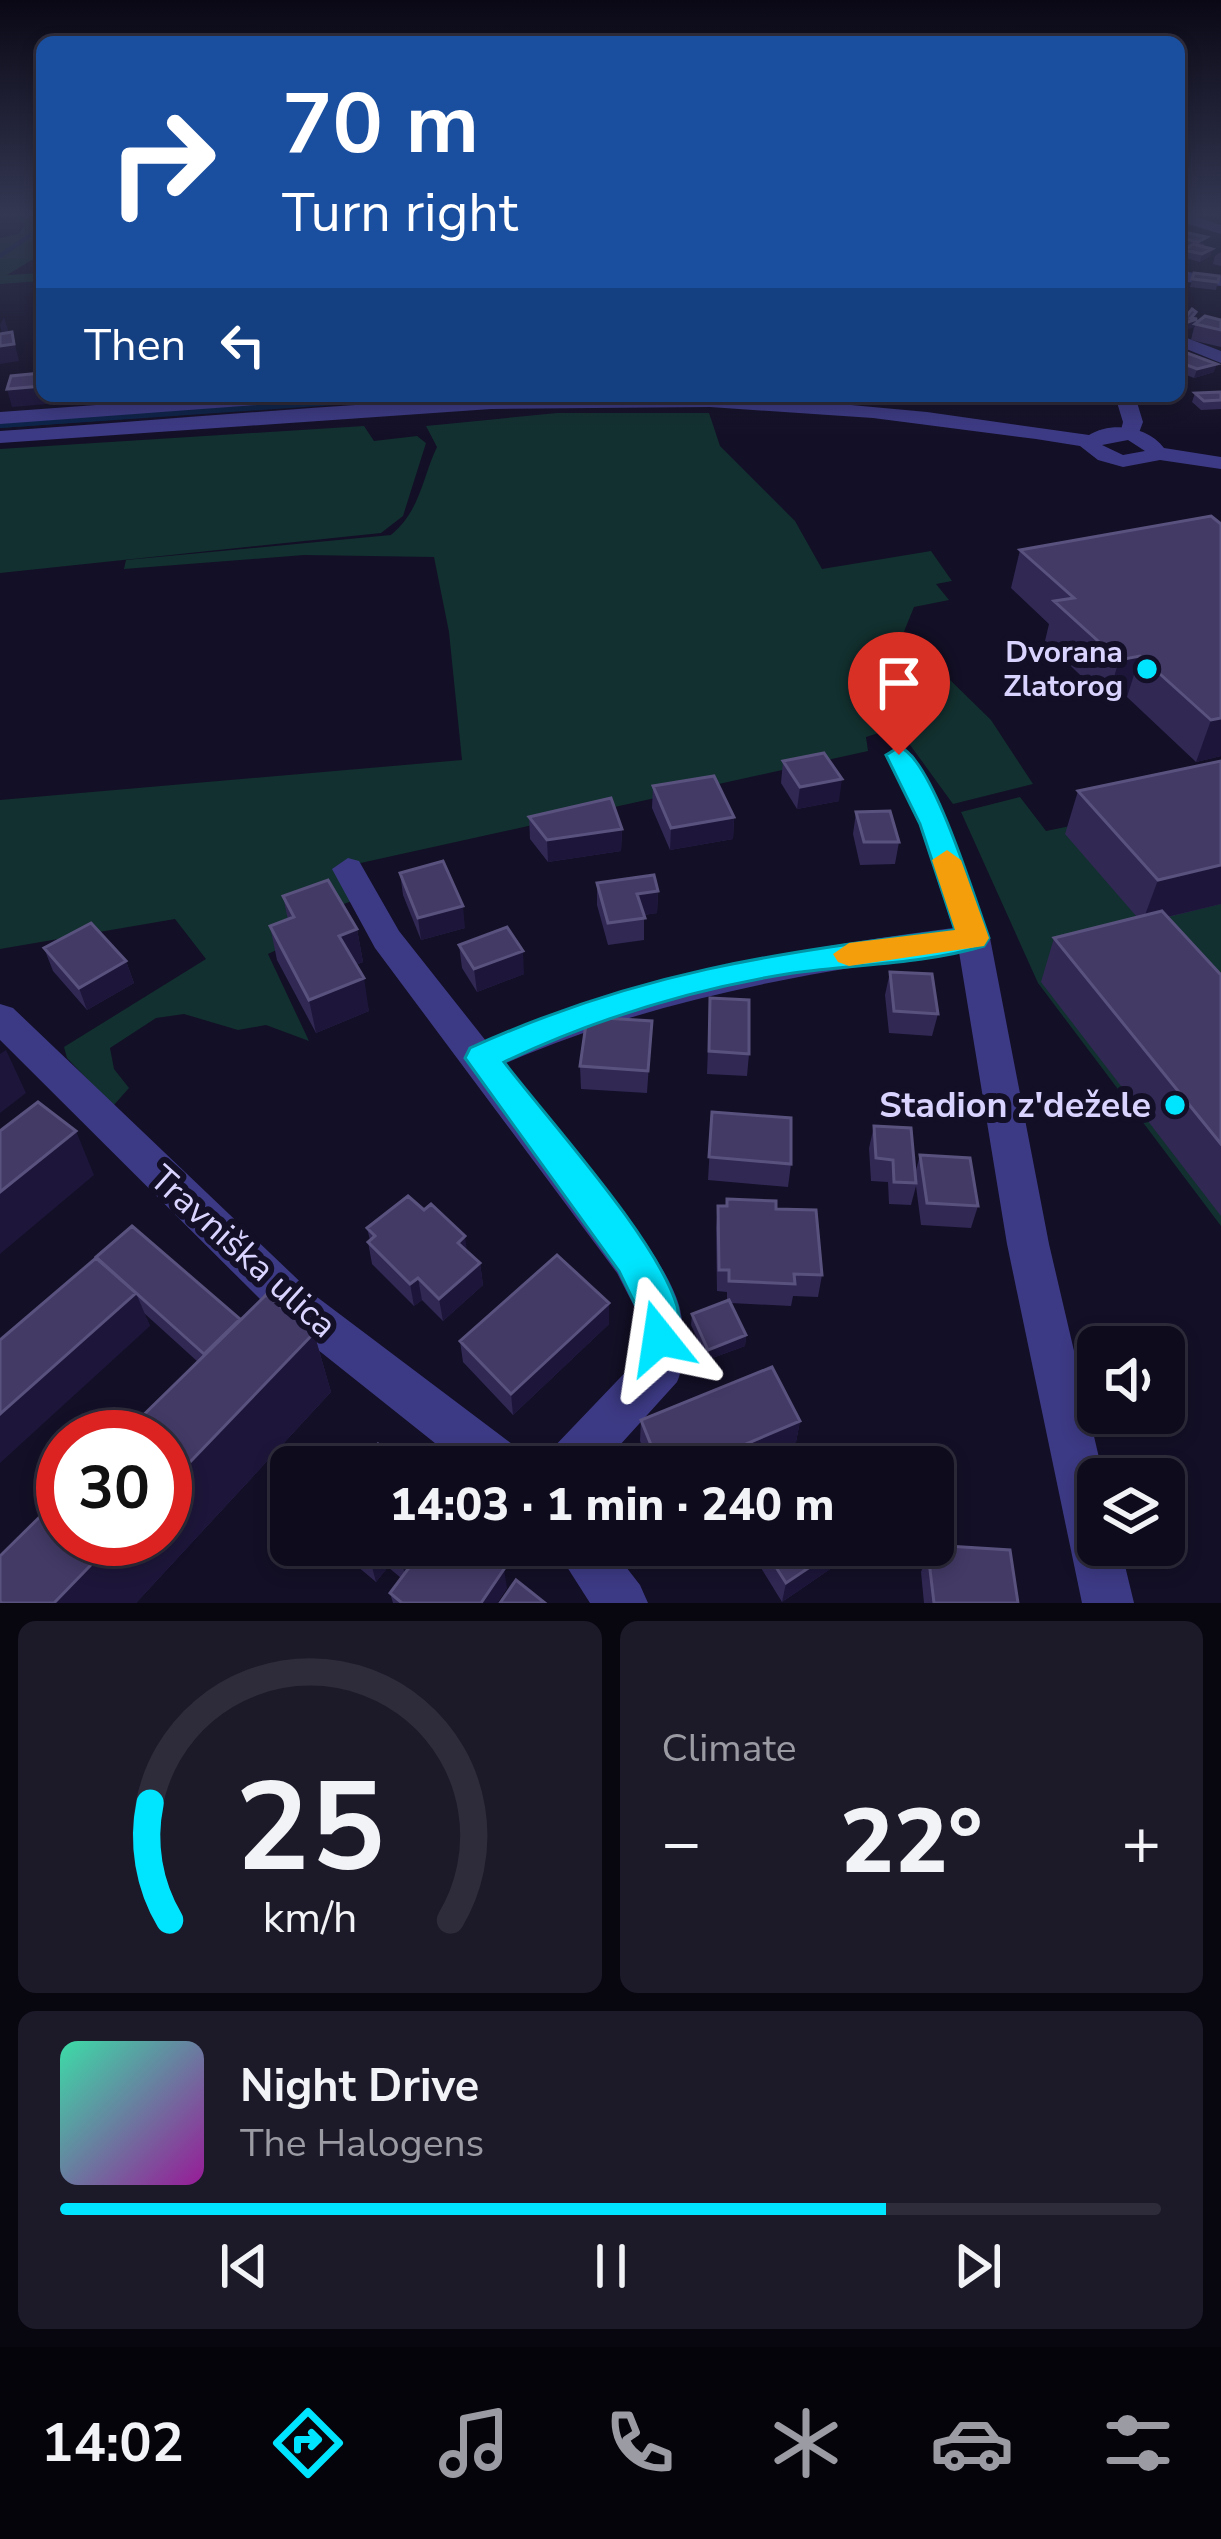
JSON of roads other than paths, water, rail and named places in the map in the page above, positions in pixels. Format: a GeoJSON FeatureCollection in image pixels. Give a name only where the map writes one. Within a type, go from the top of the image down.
{"type":"FeatureCollection","features":[{"type":"Feature","properties":{"kind":"street"},"geometry":{"type":"LineString","coordinates":[[1185,343],[1221,358]]}},
{"type":"Feature","properties":{"kind":"street"},"geometry":{"type":"LineString","coordinates":[[0,418],[217,402]]}},
{"type":"Feature","properties":{"kind":"street"},"geometry":{"type":"LineString","coordinates":[[0,437],[620,402]]}},
{"type":"Feature","properties":{"kind":"street"},"geometry":{"type":"LineString","coordinates":[[705,402],[831,407],[1090,441],[1099,435],[1130,434],[1148,440],[1157,453]]}},
{"type":"Feature","properties":{"kind":"street"},"geometry":{"type":"LineString","coordinates":[[1128,402],[1133,422],[1130,434]]}},
{"type":"Feature","properties":{"kind":"street"},"geometry":{"type":"LineString","coordinates":[[1090,441],[1094,451],[1122,460],[1149,459],[1157,453],[1221,463]]}},
{"type":"Feature","properties":{"kind":"street"},"geometry":{"type":"LineString","coordinates":[[899,755],[934,824],[974,938],[1028,1244],[1108,1603]]}},
{"type":"Feature","properties":{"kind":"street"},"geometry":{"type":"LineString","coordinates":[[348,869],[387,939],[632,1259],[658,1309],[661,1367],[588,1446]]}},
{"type":"Feature","properties":{"kind":"street"},"geometry":{"type":"LineString","coordinates":[[482,1058],[563,1020],[667,986],[790,962],[974,938]]}},
{"type":"Feature","properties":{"kind":"street","name":"Travniška ulica"},"geometry":{"type":"LineString","coordinates":[[0,1018],[298,1308],[476,1446]]}},
{"type":"Feature","properties":{"kind":"street"},"geometry":{"type":"LineString","coordinates":[[265,1341],[298,1308]]}},
{"type":"Feature","properties":{"kind":"street"},"geometry":{"type":"LineString","coordinates":[[594,1566],[622,1603]]}},
{"type":"Feature","properties":{"kind":"waterway"},"geometry":{"type":"LineString","coordinates":[[0,425],[333,402]]}},
{"type":"Feature","properties":{"kind":"place","name":"Dvorana Zlatorog"},"geometry":{"type":"Point","coordinates":[1147,669]}},
{"type":"Feature","properties":{"kind":"place","name":"Stadion z'dežele"},"geometry":{"type":"Point","coordinates":[1175,1105]}}]}
